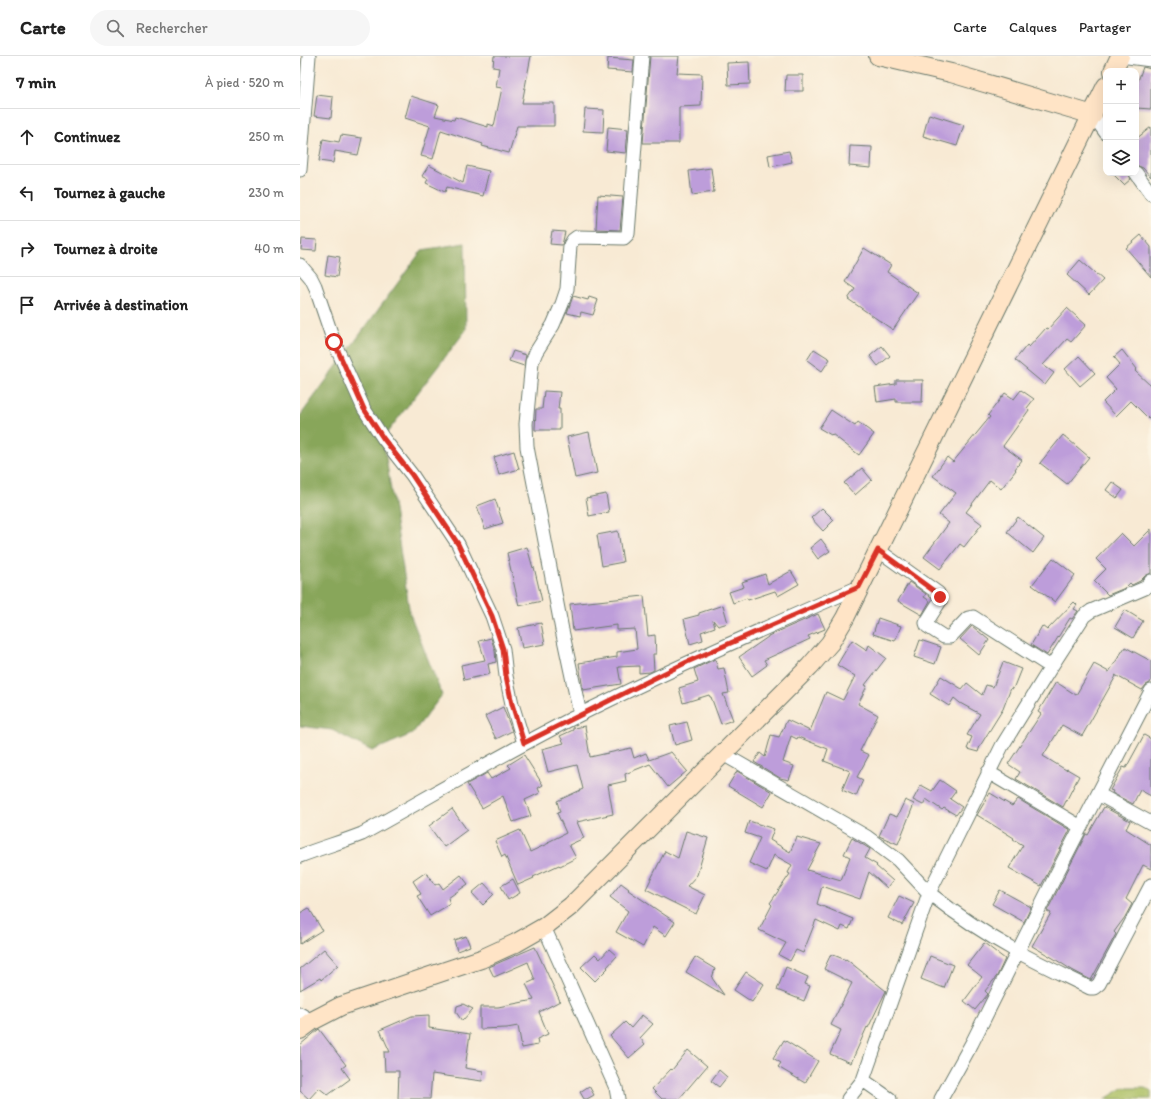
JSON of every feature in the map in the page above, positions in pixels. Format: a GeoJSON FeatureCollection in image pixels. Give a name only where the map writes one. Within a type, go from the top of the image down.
{"type":"FeatureCollection","features":[{"type":"Feature","properties":{"kind":"street"},"geometry":{"type":"LineString","coordinates":[[300,170],[309,56]]}},
{"type":"Feature","properties":{"kind":"street"},"geometry":{"type":"LineString","coordinates":[[580,714],[562,630],[527,447],[526,424],[530,371],[536,352],[553,325],[567,289],[570,245],[573,240],[577,237],[624,238],[628,234],[642,56]]}},
{"type":"Feature","properties":{"kind":"street"},"geometry":{"type":"LineString","coordinates":[[878,56],[951,73],[1093,115],[1103,129]]}},
{"type":"Feature","properties":{"kind":"street"},"geometry":{"type":"LineString","coordinates":[[1114,68],[1120,56],[1151,60]]}},
{"type":"Feature","properties":{"kind":"street"},"geometry":{"type":"LineString","coordinates":[[304,1021],[341,1006],[481,959],[516,944],[544,927],[576,901],[810,666],[830,643],[845,618],[1103,93]]}},
{"type":"Feature","properties":{"kind":"street"},"geometry":{"type":"LineString","coordinates":[[1138,176],[1151,194]]}},
{"type":"Feature","properties":{"kind":"street"},"geometry":{"type":"LineString","coordinates":[[300,265],[311,278],[315,286],[334,342],[364,409],[383,438],[412,475],[458,544],[492,616],[503,649],[506,676],[512,704],[524,743]]}},
{"type":"Feature","properties":{"kind":"street"},"geometry":{"type":"LineString","coordinates":[[878,550],[938,594],[940,601],[928,619],[926,623],[927,626],[944,637],[947,637],[950,636],[968,618],[973,617],[1051,666]]}},
{"type":"Feature","properties":{"kind":"street"},"geometry":{"type":"LineString","coordinates":[[300,856],[362,834],[524,743],[580,714],[687,662],[859,587]]}},
{"type":"Feature","properties":{"kind":"street"},"geometry":{"type":"LineString","coordinates":[[848,1099],[863,1080],[929,893],[1002,746],[1051,666],[1087,614],[1105,604],[1149,587]]}},
{"type":"Feature","properties":{"kind":"street"},"geometry":{"type":"LineString","coordinates":[[941,1099],[972,1043],[1081,827],[1150,695]]}},
{"type":"Feature","properties":{"kind":"street"},"geometry":{"type":"LineString","coordinates":[[723,754],[867,837],[898,860],[929,893],[964,918],[1018,952],[1090,988],[1094,988],[1099,984],[1151,885]]}},
{"type":"Feature","properties":{"kind":"street"},"geometry":{"type":"LineString","coordinates":[[988,772],[1081,827]]}},
{"type":"Feature","properties":{"kind":"street"},"geometry":{"type":"LineString","coordinates":[[1098,794],[1151,823]]}},
{"type":"Feature","properties":{"kind":"street"},"geometry":{"type":"LineString","coordinates":[[544,927],[617,1093],[624,1099]]}},
{"type":"Feature","properties":{"kind":"street"},"geometry":{"type":"LineString","coordinates":[[863,1080],[890,1099]]}},
{"type":"Feature","properties":{"kind":"green space"},"geometry":{"type":"Polygon","coordinates":[[[465,243],[466,330],[383,438],[410,614],[442,695],[412,734],[372,751],[332,730],[300,726],[300,416],[422,250],[465,243]]]}},
{"type":"Feature","properties":{"kind":"green space"},"geometry":{"type":"Polygon","coordinates":[[[1123,1088],[1145,1088],[1151,1091],[1151,1099],[1105,1099],[1123,1088]]]}},
{"type":"Feature","properties":{"kind":"building"},"geometry":{"type":"Polygon","coordinates":[[[494,56],[531,56],[522,103],[554,103],[554,126],[517,126],[509,153],[482,146],[483,144],[441,130],[433,159],[421,156],[430,126],[405,118],[411,96],[439,105],[435,116],[454,120],[455,117],[488,127],[488,124],[494,126],[502,88],[496,87],[499,68],[493,67],[494,56]]]}},
{"type":"Feature","properties":{"kind":"building"},"geometry":{"type":"Polygon","coordinates":[[[650,56],[679,56],[677,73],[702,74],[701,106],[679,107],[679,143],[643,143],[650,56]]]}},
{"type":"Feature","properties":{"kind":"building"},"geometry":{"type":"Polygon","coordinates":[[[608,58],[634,60],[633,72],[607,70],[608,58]]]}},
{"type":"Feature","properties":{"kind":"building"},"geometry":{"type":"Polygon","coordinates":[[[749,62],[750,84],[728,85],[727,63],[749,62]]]}},
{"type":"Feature","properties":{"kind":"building"},"geometry":{"type":"Polygon","coordinates":[[[1143,67],[1151,69],[1151,109],[1139,108],[1139,78],[1143,67]]]}},
{"type":"Feature","properties":{"kind":"building"},"geometry":{"type":"Polygon","coordinates":[[[786,75],[803,75],[803,91],[785,91],[786,75]]]}},
{"type":"Feature","properties":{"kind":"building"},"geometry":{"type":"Polygon","coordinates":[[[317,95],[333,97],[331,118],[314,116],[317,95]]]}},
{"type":"Feature","properties":{"kind":"building"},"geometry":{"type":"Polygon","coordinates":[[[585,109],[604,110],[603,132],[583,131],[585,109]]]}},
{"type":"Feature","properties":{"kind":"building"},"geometry":{"type":"Polygon","coordinates":[[[929,114],[964,125],[957,146],[923,136],[929,114]]]}},
{"type":"Feature","properties":{"kind":"building"},"geometry":{"type":"Polygon","coordinates":[[[608,127],[628,129],[626,153],[606,151],[608,127]]]}},
{"type":"Feature","properties":{"kind":"building"},"geometry":{"type":"Polygon","coordinates":[[[1151,127],[1151,177],[1143,168],[1139,166],[1139,137],[1151,127]]]}},
{"type":"Feature","properties":{"kind":"building"},"geometry":{"type":"Polygon","coordinates":[[[341,135],[362,138],[358,155],[335,151],[333,163],[319,161],[323,139],[339,142],[341,135]]]}},
{"type":"Feature","properties":{"kind":"building"},"geometry":{"type":"Polygon","coordinates":[[[850,146],[872,147],[871,168],[849,166],[850,146]]]}},
{"type":"Feature","properties":{"kind":"building"},"geometry":{"type":"Polygon","coordinates":[[[789,151],[792,162],[770,167],[768,155],[789,151]]]}},
{"type":"Feature","properties":{"kind":"building"},"geometry":{"type":"Polygon","coordinates":[[[429,165],[463,183],[467,166],[489,171],[483,196],[447,187],[445,192],[426,183],[428,179],[422,176],[429,165]]]}},
{"type":"Feature","properties":{"kind":"building"},"geometry":{"type":"Polygon","coordinates":[[[711,168],[714,192],[692,195],[689,171],[711,168]]]}},
{"type":"Feature","properties":{"kind":"building"},"geometry":{"type":"Polygon","coordinates":[[[1115,176],[1130,176],[1131,179],[1124,185],[1115,176]]]}},
{"type":"Feature","properties":{"kind":"building"},"geometry":{"type":"Polygon","coordinates":[[[598,195],[623,197],[620,230],[596,229],[598,195]]]}},
{"type":"Feature","properties":{"kind":"building"},"geometry":{"type":"Polygon","coordinates":[[[552,231],[565,232],[562,245],[550,244],[552,231]]]}},
{"type":"Feature","properties":{"kind":"building"},"geometry":{"type":"Polygon","coordinates":[[[1141,235],[1151,247],[1151,277],[1126,248],[1141,235]]]}},
{"type":"Feature","properties":{"kind":"building"},"geometry":{"type":"Polygon","coordinates":[[[302,239],[317,240],[316,251],[301,250],[302,239]]]}},
{"type":"Feature","properties":{"kind":"building"},"geometry":{"type":"Polygon","coordinates":[[[864,248],[891,265],[887,272],[918,293],[893,330],[848,299],[855,289],[845,282],[864,248]]]}},
{"type":"Feature","properties":{"kind":"building"},"geometry":{"type":"Polygon","coordinates":[[[328,255],[340,257],[337,277],[325,275],[328,255]]]}},
{"type":"Feature","properties":{"kind":"building"},"geometry":{"type":"Polygon","coordinates":[[[1080,260],[1103,280],[1089,295],[1067,275],[1080,260]]]}},
{"type":"Feature","properties":{"kind":"building"},"geometry":{"type":"Polygon","coordinates":[[[573,296],[588,300],[589,297],[598,300],[593,315],[581,312],[580,316],[567,313],[573,296]]]}},
{"type":"Feature","properties":{"kind":"building"},"geometry":{"type":"Polygon","coordinates":[[[1067,308],[1086,325],[1071,342],[1067,339],[1043,365],[1054,373],[1045,385],[1015,360],[1027,345],[1029,347],[1067,308]]]}},
{"type":"Feature","properties":{"kind":"building"},"geometry":{"type":"Polygon","coordinates":[[[882,346],[890,356],[878,366],[870,356],[882,346]]]}},
{"type":"Feature","properties":{"kind":"building"},"geometry":{"type":"Polygon","coordinates":[[[814,349],[830,359],[822,371],[807,360],[814,349]]]}},
{"type":"Feature","properties":{"kind":"building"},"geometry":{"type":"Polygon","coordinates":[[[1122,350],[1137,369],[1135,371],[1151,386],[1151,421],[1131,401],[1116,416],[1103,402],[1116,389],[1106,378],[1120,364],[1114,357],[1122,350]]]}},
{"type":"Feature","properties":{"kind":"building"},"geometry":{"type":"Polygon","coordinates":[[[513,351],[526,355],[524,366],[509,361],[513,351]]]}},
{"type":"Feature","properties":{"kind":"building"},"geometry":{"type":"Polygon","coordinates":[[[1079,356],[1095,373],[1080,386],[1065,369],[1079,356]]]}},
{"type":"Feature","properties":{"kind":"building"},"geometry":{"type":"Polygon","coordinates":[[[896,380],[923,380],[922,402],[896,402],[896,399],[877,402],[875,387],[896,384],[896,380]]]}},
{"type":"Feature","properties":{"kind":"building"},"geometry":{"type":"Polygon","coordinates":[[[1021,390],[1034,399],[1027,408],[1029,410],[1003,446],[1022,460],[1001,489],[990,480],[966,512],[982,524],[964,547],[960,544],[940,569],[924,557],[949,523],[939,515],[956,493],[933,476],[947,457],[953,462],[990,417],[988,415],[1005,393],[1014,399],[1021,390]]]}},
{"type":"Feature","properties":{"kind":"building"},"geometry":{"type":"Polygon","coordinates":[[[544,391],[560,392],[558,409],[560,409],[560,430],[535,430],[536,409],[542,409],[544,391]]]}},
{"type":"Feature","properties":{"kind":"building"},"geometry":{"type":"Polygon","coordinates":[[[831,410],[855,426],[858,422],[874,434],[859,455],[832,434],[831,435],[819,428],[831,410]]]}},
{"type":"Feature","properties":{"kind":"building"},"geometry":{"type":"Polygon","coordinates":[[[589,432],[597,473],[575,478],[567,437],[589,432]]]}},
{"type":"Feature","properties":{"kind":"building"},"geometry":{"type":"Polygon","coordinates":[[[1063,435],[1089,457],[1067,484],[1040,463],[1063,435]]]}},
{"type":"Feature","properties":{"kind":"building"},"geometry":{"type":"Polygon","coordinates":[[[514,451],[519,469],[499,475],[494,457],[514,451]]]}},
{"type":"Feature","properties":{"kind":"building"},"geometry":{"type":"Polygon","coordinates":[[[862,468],[872,480],[855,495],[844,483],[862,468]]]}},
{"type":"Feature","properties":{"kind":"building"},"geometry":{"type":"Polygon","coordinates":[[[1112,482],[1123,490],[1117,498],[1106,490],[1112,482]]]}},
{"type":"Feature","properties":{"kind":"building"},"geometry":{"type":"Polygon","coordinates":[[[606,494],[609,512],[589,516],[586,498],[606,494]]]}},
{"type":"Feature","properties":{"kind":"building"},"geometry":{"type":"Polygon","coordinates":[[[495,499],[503,523],[485,529],[477,506],[495,499]]]}},
{"type":"Feature","properties":{"kind":"building"},"geometry":{"type":"Polygon","coordinates":[[[822,508],[834,520],[823,531],[811,518],[822,508]]]}},
{"type":"Feature","properties":{"kind":"building"},"geometry":{"type":"Polygon","coordinates":[[[1018,517],[1044,538],[1033,553],[1007,532],[1018,517]]]}},
{"type":"Feature","properties":{"kind":"building"},"geometry":{"type":"Polygon","coordinates":[[[1151,529],[1151,573],[1140,581],[1132,585],[1130,583],[1125,588],[1108,595],[1094,581],[1106,569],[1096,559],[1121,533],[1134,546],[1151,529]]]}},
{"type":"Feature","properties":{"kind":"building"},"geometry":{"type":"Polygon","coordinates":[[[618,531],[623,562],[602,566],[597,535],[618,531]]]}},
{"type":"Feature","properties":{"kind":"building"},"geometry":{"type":"Polygon","coordinates":[[[821,539],[830,551],[818,559],[810,548],[821,539]]]}},
{"type":"Feature","properties":{"kind":"building"},"geometry":{"type":"Polygon","coordinates":[[[527,547],[533,568],[534,567],[542,601],[519,606],[507,553],[527,547]]]}},
{"type":"Feature","properties":{"kind":"building"},"geometry":{"type":"Polygon","coordinates":[[[1053,558],[1075,575],[1055,602],[1032,585],[1053,558]]]}},
{"type":"Feature","properties":{"kind":"building"},"geometry":{"type":"Polygon","coordinates":[[[791,571],[799,584],[778,596],[775,591],[748,600],[747,598],[733,603],[729,592],[744,587],[742,582],[765,574],[768,584],[791,571]]]}},
{"type":"Feature","properties":{"kind":"building"},"geometry":{"type":"Polygon","coordinates":[[[909,582],[926,594],[924,597],[930,601],[922,615],[898,601],[909,582]]]}},
{"type":"Feature","properties":{"kind":"building"},"geometry":{"type":"Polygon","coordinates":[[[644,596],[648,636],[655,635],[656,654],[653,654],[654,670],[639,673],[639,666],[618,667],[621,684],[583,690],[579,663],[617,657],[617,652],[637,649],[635,629],[617,630],[617,625],[573,631],[570,604],[644,596]]]}},
{"type":"Feature","properties":{"kind":"building"},"geometry":{"type":"Polygon","coordinates":[[[1074,602],[1077,605],[1074,609],[1078,611],[1072,619],[1070,618],[1047,655],[1031,645],[1042,626],[1047,630],[1074,602]]]}},
{"type":"Feature","properties":{"kind":"building"},"geometry":{"type":"Polygon","coordinates":[[[723,605],[728,623],[718,626],[713,620],[715,627],[701,632],[703,640],[690,644],[684,619],[699,615],[699,613],[723,605]]]}},
{"type":"Feature","properties":{"kind":"building"},"geometry":{"type":"Polygon","coordinates":[[[1125,610],[1143,621],[1133,638],[1115,627],[1125,610]]]}},
{"type":"Feature","properties":{"kind":"building"},"geometry":{"type":"Polygon","coordinates":[[[818,614],[825,629],[808,636],[810,639],[764,660],[767,665],[752,676],[739,657],[768,636],[818,614]]]}},
{"type":"Feature","properties":{"kind":"building"},"geometry":{"type":"Polygon","coordinates":[[[878,618],[901,626],[895,641],[873,634],[878,618]]]}},
{"type":"Feature","properties":{"kind":"building"},"geometry":{"type":"Polygon","coordinates":[[[541,623],[545,644],[522,648],[518,628],[541,623]]]}},
{"type":"Feature","properties":{"kind":"building"},"geometry":{"type":"Polygon","coordinates":[[[972,626],[989,640],[979,655],[960,639],[972,626]]]}},
{"type":"Feature","properties":{"kind":"building"},"geometry":{"type":"Polygon","coordinates":[[[491,638],[495,651],[496,662],[488,664],[490,674],[464,680],[461,665],[485,660],[479,641],[491,638]]]}},
{"type":"Feature","properties":{"kind":"building"},"geometry":{"type":"Polygon","coordinates":[[[852,640],[867,650],[869,645],[886,658],[865,685],[867,686],[858,704],[878,715],[860,751],[869,755],[857,777],[863,780],[856,796],[842,790],[850,771],[824,761],[828,749],[798,737],[797,739],[791,736],[783,762],[794,766],[789,780],[780,778],[754,762],[760,753],[765,757],[771,735],[779,737],[787,720],[810,731],[826,692],[843,700],[855,676],[837,665],[852,640]]]}},
{"type":"Feature","properties":{"kind":"building"},"geometry":{"type":"Polygon","coordinates":[[[920,640],[941,647],[935,664],[914,657],[920,640]]]}},
{"type":"Feature","properties":{"kind":"building"},"geometry":{"type":"Polygon","coordinates":[[[1125,647],[1151,661],[1150,683],[1142,690],[1115,675],[1116,676],[1082,736],[1062,725],[1043,756],[1079,776],[1063,807],[1016,779],[1020,772],[1008,764],[1041,714],[1038,712],[1056,682],[1076,695],[1094,664],[1109,672],[1125,647]]]}},
{"type":"Feature","properties":{"kind":"building"},"geometry":{"type":"Polygon","coordinates":[[[715,659],[718,669],[724,668],[729,693],[723,694],[733,720],[721,724],[709,695],[683,703],[679,688],[698,682],[694,669],[715,659]]]}},
{"type":"Feature","properties":{"kind":"building"},"geometry":{"type":"Polygon","coordinates":[[[1003,662],[1021,669],[1013,689],[1011,688],[1003,709],[980,746],[978,752],[967,749],[972,737],[967,735],[980,714],[954,698],[949,706],[930,694],[941,676],[962,689],[967,683],[982,695],[986,685],[993,687],[1003,662]]]}},
{"type":"Feature","properties":{"kind":"building"},"geometry":{"type":"Polygon","coordinates":[[[503,707],[512,731],[496,739],[485,716],[503,707]]]}},
{"type":"Feature","properties":{"kind":"building"},"geometry":{"type":"Polygon","coordinates":[[[687,722],[692,740],[675,745],[670,726],[687,722]]]}},
{"type":"Feature","properties":{"kind":"building"},"geometry":{"type":"Polygon","coordinates":[[[585,726],[590,757],[631,748],[634,758],[646,753],[649,760],[671,752],[687,771],[668,787],[650,764],[625,774],[626,781],[608,785],[613,814],[577,822],[584,838],[569,845],[576,858],[518,885],[505,855],[502,857],[495,841],[520,830],[530,852],[566,833],[557,813],[560,812],[557,801],[583,789],[577,765],[548,772],[542,749],[564,743],[560,736],[573,730],[573,728],[585,726]]]}},
{"type":"Feature","properties":{"kind":"building"},"geometry":{"type":"Polygon","coordinates":[[[1144,735],[1151,739],[1151,796],[1140,790],[1133,804],[1112,793],[1113,791],[1110,790],[1123,767],[1126,768],[1144,735]]]}},
{"type":"Feature","properties":{"kind":"building"},"geometry":{"type":"Polygon","coordinates":[[[524,755],[543,785],[538,788],[540,793],[525,800],[531,816],[513,822],[503,796],[482,808],[467,784],[487,773],[491,779],[511,768],[508,765],[524,755]]]}},
{"type":"Feature","properties":{"kind":"building"},"geometry":{"type":"Polygon","coordinates":[[[737,771],[772,792],[763,807],[728,786],[737,771]]]}},
{"type":"Feature","properties":{"kind":"building"},"geometry":{"type":"Polygon","coordinates":[[[940,780],[956,791],[950,799],[962,807],[956,815],[944,808],[942,810],[926,799],[923,805],[913,800],[921,785],[932,791],[940,780]]]}},
{"type":"Feature","properties":{"kind":"building"},"geometry":{"type":"Polygon","coordinates":[[[990,793],[1012,806],[1018,799],[1070,830],[1041,886],[1009,868],[1023,845],[977,815],[990,793]]]}},
{"type":"Feature","properties":{"kind":"building"},"geometry":{"type":"Polygon","coordinates":[[[905,800],[914,804],[898,844],[879,836],[889,814],[897,817],[905,800]]]}},
{"type":"Feature","properties":{"kind":"building"},"geometry":{"type":"Polygon","coordinates":[[[1104,807],[1130,821],[1126,829],[1151,845],[1151,869],[1143,865],[1126,899],[1132,904],[1114,932],[1116,934],[1091,980],[1032,946],[1051,913],[1047,911],[1086,834],[1088,835],[1104,807]]]}},
{"type":"Feature","properties":{"kind":"building"},"geometry":{"type":"Polygon","coordinates":[[[452,809],[467,830],[444,847],[429,826],[452,809]]]}},
{"type":"Feature","properties":{"kind":"building"},"geometry":{"type":"Polygon","coordinates":[[[749,821],[774,829],[770,840],[790,852],[797,837],[821,844],[807,870],[841,880],[850,857],[844,854],[852,838],[870,849],[865,858],[877,865],[876,866],[893,881],[887,888],[869,872],[860,899],[822,886],[817,904],[853,919],[849,929],[842,926],[840,931],[816,920],[803,953],[796,950],[790,961],[779,955],[786,943],[759,930],[772,905],[770,903],[790,874],[788,873],[792,865],[774,855],[767,871],[749,863],[760,838],[745,833],[749,821]]]}},
{"type":"Feature","properties":{"kind":"building"},"geometry":{"type":"Polygon","coordinates":[[[686,831],[708,838],[697,875],[687,886],[705,895],[696,914],[646,889],[665,851],[678,858],[686,831]]]}},
{"type":"Feature","properties":{"kind":"building"},"geometry":{"type":"Polygon","coordinates":[[[426,872],[435,885],[439,883],[443,889],[461,875],[468,884],[448,898],[450,904],[430,916],[417,896],[421,894],[413,881],[426,872]]]}},
{"type":"Feature","properties":{"kind":"building"},"geometry":{"type":"Polygon","coordinates":[[[513,879],[520,893],[508,900],[501,886],[513,879]]]}},
{"type":"Feature","properties":{"kind":"building"},"geometry":{"type":"Polygon","coordinates":[[[484,883],[494,894],[483,905],[472,893],[484,883]]]}},
{"type":"Feature","properties":{"kind":"building"},"geometry":{"type":"Polygon","coordinates":[[[621,883],[629,889],[628,890],[675,922],[666,936],[653,927],[643,947],[616,932],[628,911],[610,897],[621,883]]]}},
{"type":"Feature","properties":{"kind":"building"},"geometry":{"type":"Polygon","coordinates":[[[1000,890],[1031,907],[1024,922],[992,904],[1000,890]]]}},
{"type":"Feature","properties":{"kind":"building"},"geometry":{"type":"Polygon","coordinates":[[[899,896],[914,903],[902,925],[888,918],[899,896]]]}},
{"type":"Feature","properties":{"kind":"building"},"geometry":{"type":"Polygon","coordinates":[[[309,908],[322,930],[300,944],[300,913],[309,908]]]}},
{"type":"Feature","properties":{"kind":"building"},"geometry":{"type":"Polygon","coordinates":[[[466,936],[470,946],[457,951],[454,940],[466,936]]]}},
{"type":"Feature","properties":{"kind":"building"},"geometry":{"type":"Polygon","coordinates":[[[984,943],[1005,959],[997,976],[985,991],[988,994],[975,1010],[964,1001],[982,977],[967,965],[984,943]]]}},
{"type":"Feature","properties":{"kind":"building"},"geometry":{"type":"Polygon","coordinates":[[[535,947],[560,1001],[539,1012],[548,1034],[537,1039],[538,1045],[522,1048],[518,1026],[480,1029],[480,1007],[498,1007],[534,1000],[526,984],[535,980],[528,962],[494,977],[489,967],[535,947]]]}},
{"type":"Feature","properties":{"kind":"building"},"geometry":{"type":"Polygon","coordinates":[[[324,949],[338,965],[321,980],[320,978],[300,990],[300,969],[324,949]]]}},
{"type":"Feature","properties":{"kind":"building"},"geometry":{"type":"Polygon","coordinates":[[[609,949],[617,956],[595,981],[581,967],[595,954],[600,959],[609,949]]]}},
{"type":"Feature","properties":{"kind":"building"},"geometry":{"type":"Polygon","coordinates":[[[831,954],[846,959],[886,991],[868,1028],[867,1027],[851,1063],[830,1054],[841,1030],[831,1025],[852,983],[824,969],[831,954]]]}},
{"type":"Feature","properties":{"kind":"building"},"geometry":{"type":"Polygon","coordinates":[[[930,956],[953,965],[944,988],[921,979],[930,956]]]}},
{"type":"Feature","properties":{"kind":"building"},"geometry":{"type":"Polygon","coordinates":[[[695,957],[715,969],[712,978],[724,995],[686,972],[695,957]]]}},
{"type":"Feature","properties":{"kind":"building"},"geometry":{"type":"Polygon","coordinates":[[[786,967],[808,977],[805,984],[810,986],[804,1001],[777,990],[786,967]]]}},
{"type":"Feature","properties":{"kind":"building"},"geometry":{"type":"Polygon","coordinates":[[[746,972],[764,984],[752,1002],[734,990],[746,972]]]}},
{"type":"Feature","properties":{"kind":"building"},"geometry":{"type":"Polygon","coordinates":[[[463,1004],[473,1009],[462,1021],[456,1012],[457,1006],[463,1004]]]}},
{"type":"Feature","properties":{"kind":"building"},"geometry":{"type":"Polygon","coordinates":[[[429,1015],[429,1028],[470,1034],[465,1068],[483,1071],[482,1081],[432,1074],[430,1099],[398,1099],[399,1071],[385,1071],[384,1052],[390,1052],[380,1030],[412,1016],[429,1015]]]}},
{"type":"Feature","properties":{"kind":"building"},"geometry":{"type":"Polygon","coordinates":[[[642,1015],[653,1024],[640,1038],[645,1044],[629,1058],[610,1036],[625,1022],[631,1028],[642,1015]]]}},
{"type":"Feature","properties":{"kind":"building"},"geometry":{"type":"Polygon","coordinates":[[[319,1029],[346,1065],[342,1068],[350,1079],[328,1095],[319,1088],[309,1099],[300,1091],[300,1045],[319,1029]]]}},
{"type":"Feature","properties":{"kind":"building"},"geometry":{"type":"Polygon","coordinates":[[[784,1040],[818,1061],[805,1083],[778,1067],[781,1063],[773,1058],[784,1040]]]}},
{"type":"Feature","properties":{"kind":"building"},"geometry":{"type":"Polygon","coordinates":[[[688,1050],[707,1066],[679,1099],[662,1099],[652,1089],[671,1069],[672,1070],[688,1050]]]}},
{"type":"Feature","properties":{"kind":"building"},"geometry":{"type":"Polygon","coordinates":[[[719,1070],[727,1077],[719,1087],[711,1081],[719,1070]]]}},
{"type":"Feature","properties":{"kind":"building"},"geometry":{"type":"Polygon","coordinates":[[[589,1086],[594,1095],[584,1099],[580,1092],[589,1086]]]}},
{"type":"Feature","properties":{"kind":"route"},"geometry":{"type":"LineString","coordinates":[[334,342],[364,409],[383,438],[412,475],[458,544],[492,616],[503,649],[506,676],[512,704],[524,743],[687,662],[859,587],[878,550],[940,597]]}}]}
